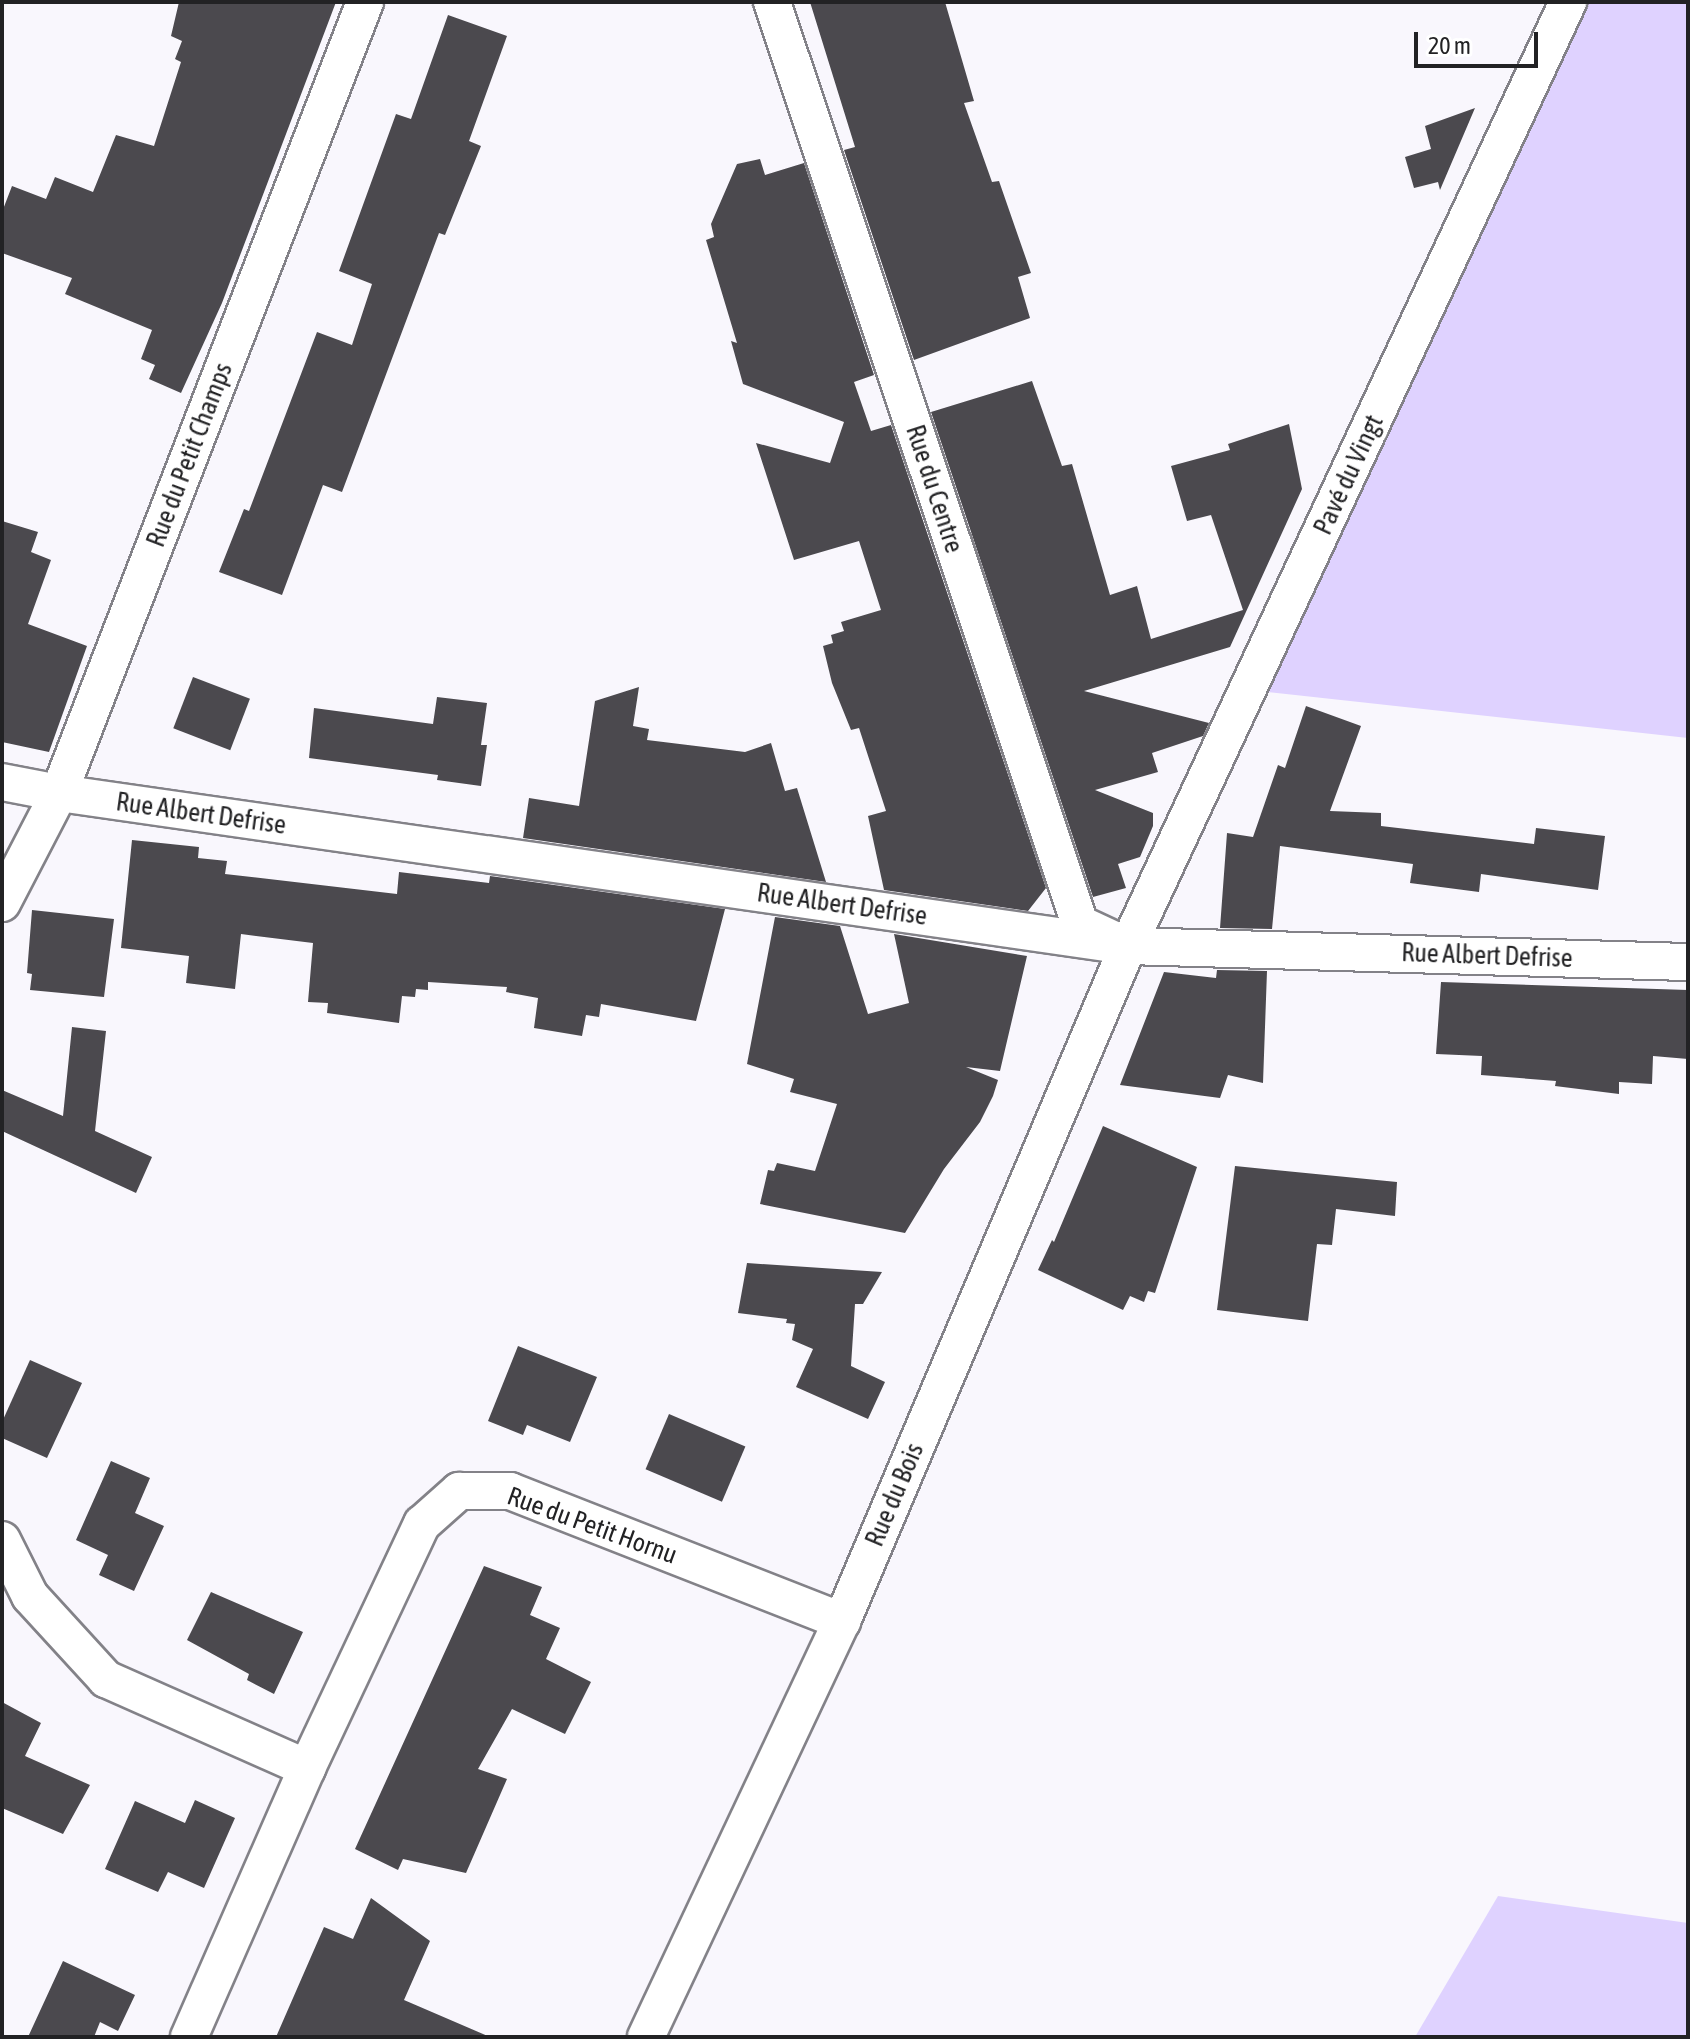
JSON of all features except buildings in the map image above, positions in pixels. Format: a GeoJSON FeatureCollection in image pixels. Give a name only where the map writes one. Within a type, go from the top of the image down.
{"type":"FeatureCollection","features":[{"type":"Feature","properties":{"kind":"street","name":"Rue du Petit Champs"},"geometry":{"type":"LineString","coordinates":[[2,903],[59,793],[365,2]]}},
{"type":"Feature","properties":{"kind":"street","name":"Rue du Centre"},"geometry":{"type":"LineString","coordinates":[[772,2],[1080,924],[1128,946]]}},
{"type":"Feature","properties":{"kind":"street","name":"Pavé du Vingt"},"geometry":{"type":"LineString","coordinates":[[1128,946],[1568,2]]}},
{"type":"Feature","properties":{"kind":"street","name":"Rue Albert Defrise"},"geometry":{"type":"LineString","coordinates":[[2,782],[59,793],[1128,946],[1688,962]]}},
{"type":"Feature","properties":{"kind":"street","name":"Rue du Bois"},"geometry":{"type":"LineString","coordinates":[[646,2037],[842,1621],[1128,946]]}},
{"type":"Feature","properties":{"kind":"street","name":"Rue du Petit Hornu"},"geometry":{"type":"LineString","coordinates":[[189,2037],[307,1768],[422,1524],[459,1491],[510,1491],[842,1621]]}},
{"type":"Feature","properties":{"kind":"street"},"geometry":{"type":"LineString","coordinates":[[2,1540],[30,1596],[106,1679],[307,1768]]}},
{"type":"Feature","properties":{"kind":"shaded area"},"geometry":{"type":"Polygon","coordinates":[[[1568,2],[1688,2],[1688,738],[1250,690],[1568,2]]]}},
{"type":"Feature","properties":{"kind":"shaded area"},"geometry":{"type":"Polygon","coordinates":[[[1498,1896],[1688,1923],[1688,2037],[1415,2037],[1498,1896]]]}}]}
